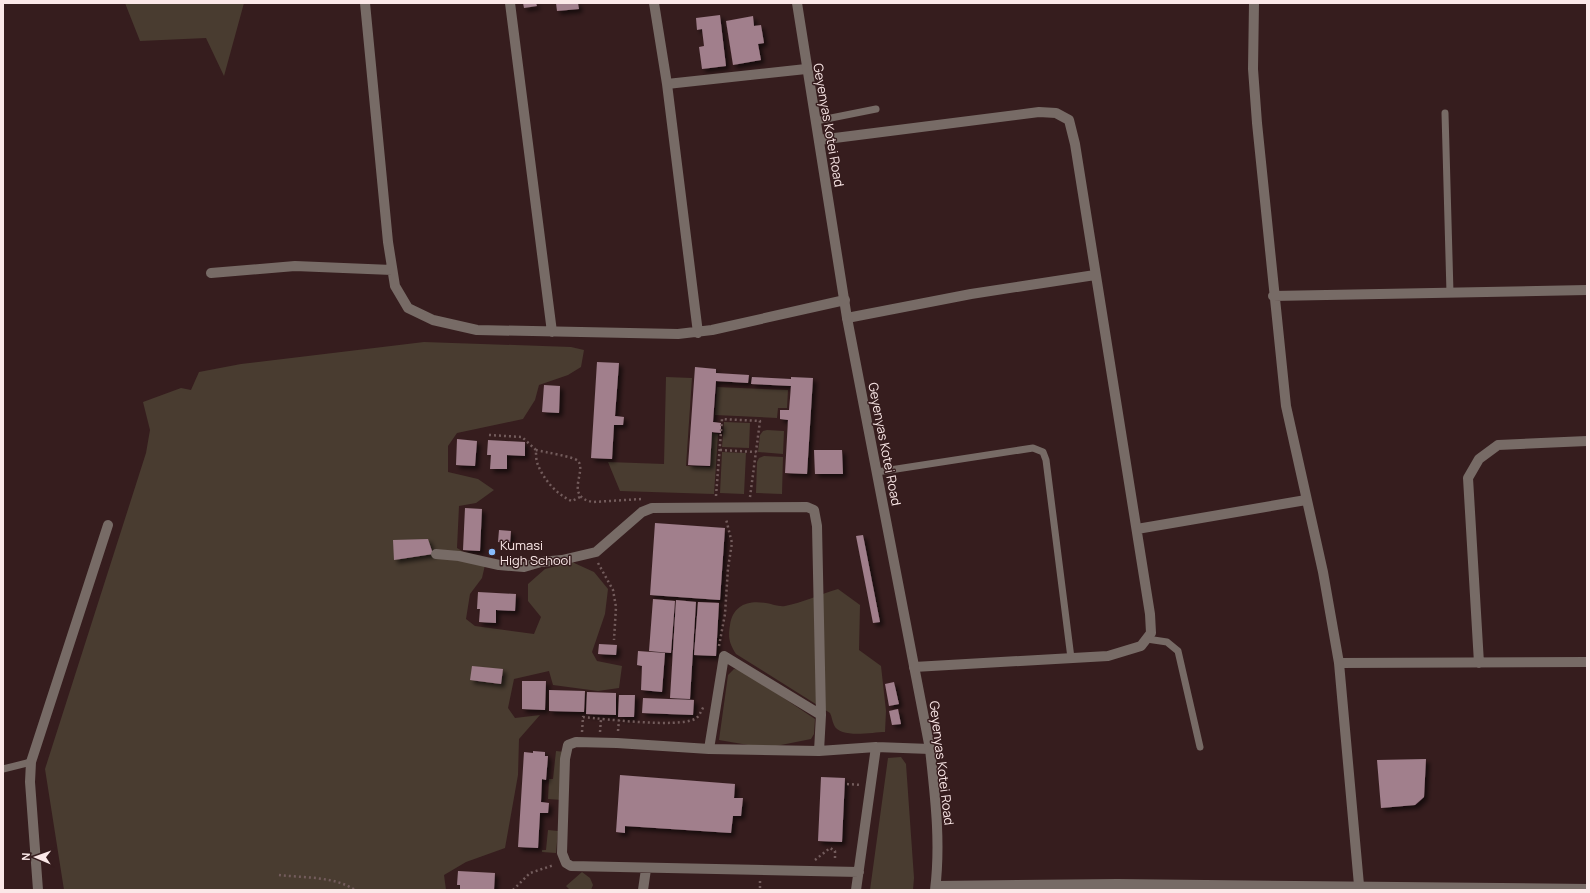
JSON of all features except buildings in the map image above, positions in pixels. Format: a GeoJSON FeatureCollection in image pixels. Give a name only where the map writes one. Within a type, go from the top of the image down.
{"type":"FeatureCollection","features":[{"type":"Feature","properties":{"kind":"street"},"geometry":{"type":"LineString","coordinates":[[365,3],[388,242],[395,286],[408,308],[433,320],[477,330],[678,334],[698,332],[845,300]]}},
{"type":"Feature","properties":{"kind":"street"},"geometry":{"type":"LineString","coordinates":[[510,3],[552,332]]}},
{"type":"Feature","properties":{"kind":"street"},"geometry":{"type":"LineString","coordinates":[[654,3],[667,84],[698,332]]}},
{"type":"Feature","properties":{"kind":"street","name":"Geyenyas Kotei Road"},"geometry":{"type":"LineString","coordinates":[[797,3],[806,69],[816,121],[847,318],[930,749],[938,813],[939,850],[936,888]]}},
{"type":"Feature","properties":{"kind":"street"},"geometry":{"type":"LineString","coordinates":[[1254,3],[1253,69],[1274,296],[1286,406],[1323,572],[1339,663],[1359,885]]}},
{"type":"Feature","properties":{"kind":"street"},"geometry":{"type":"LineString","coordinates":[[667,84],[806,69]]}},
{"type":"Feature","properties":{"kind":"street"},"geometry":{"type":"LineString","coordinates":[[819,140],[1039,112],[1056,113],[1069,120],[1075,144],[1095,276],[1137,529],[1150,614],[1151,633],[1141,646],[1108,656],[914,667]]}},
{"type":"Feature","properties":{"kind":"street"},"geometry":{"type":"LineString","coordinates":[[211,274],[295,266],[392,270]]}},
{"type":"Feature","properties":{"kind":"street"},"geometry":{"type":"LineString","coordinates":[[847,318],[978,293],[1095,276]]}},
{"type":"Feature","properties":{"kind":"street"},"geometry":{"type":"LineString","coordinates":[[1274,296],[1587,290]]}},
{"type":"Feature","properties":{"kind":"street"},"geometry":{"type":"LineString","coordinates":[[1478,663],[1468,478],[1479,459],[1498,445],[1587,441]]}},
{"type":"Feature","properties":{"kind":"street"},"geometry":{"type":"LineString","coordinates":[[1137,529],[1306,500]]}},
{"type":"Feature","properties":{"kind":"street"},"geometry":{"type":"LineString","coordinates":[[436,554],[459,556],[499,565],[524,567],[541,562],[562,560],[596,552],[642,512],[652,508],[749,506],[806,507],[814,510],[817,526],[821,715],[819,752]]}},
{"type":"Feature","properties":{"kind":"street"},"geometry":{"type":"LineString","coordinates":[[38,890],[30,782],[31,762],[108,525]]}},
{"type":"Feature","properties":{"kind":"street"},"geometry":{"type":"LineString","coordinates":[[709,750],[724,656],[821,715]]}},
{"type":"Feature","properties":{"kind":"street"},"geometry":{"type":"LineString","coordinates":[[1339,663],[1587,662]]}},
{"type":"Feature","properties":{"kind":"street"},"geometry":{"type":"LineString","coordinates":[[859,872],[584,868],[571,866],[566,863],[562,853],[565,752],[568,745],[582,742],[617,743],[709,750],[819,752],[876,747],[930,749]]}},
{"type":"Feature","properties":{"kind":"street"},"geometry":{"type":"LineString","coordinates":[[856,890],[876,747]]}},
{"type":"Feature","properties":{"kind":"street"},"geometry":{"type":"LineString","coordinates":[[643,890],[646,869]]}},
{"type":"Feature","properties":{"kind":"street"},"geometry":{"type":"LineString","coordinates":[[936,888],[1359,885],[1587,888]]}},
{"type":"Feature","properties":{"kind":"lane"},"geometry":{"type":"LineString","coordinates":[[816,121],[876,109]]}},
{"type":"Feature","properties":{"kind":"lane"},"geometry":{"type":"LineString","coordinates":[[1445,113],[1450,293]]}},
{"type":"Feature","properties":{"kind":"lane"},"geometry":{"type":"LineString","coordinates":[[877,472],[1033,448],[1043,452],[1046,460],[1071,658]]}},
{"type":"Feature","properties":{"kind":"lane"},"geometry":{"type":"LineString","coordinates":[[1147,639],[1167,642],[1178,651],[1200,747]]}},
{"type":"Feature","properties":{"kind":"lane"},"geometry":{"type":"LineString","coordinates":[[3,769],[31,762]]}},
{"type":"Feature","properties":{"kind":"path"},"geometry":{"type":"LineString","coordinates":[[718,653],[725,614],[728,568],[732,543],[726,519],[715,506],[722,419],[760,421],[749,506]]}},
{"type":"Feature","properties":{"kind":"path"},"geometry":{"type":"LineString","coordinates":[[489,435],[522,437],[536,450],[557,456],[574,457],[580,462],[581,469],[577,485],[586,501],[593,502],[643,499]]}},
{"type":"Feature","properties":{"kind":"path"},"geometry":{"type":"LineString","coordinates":[[536,450],[537,465],[550,485],[561,497],[572,501],[582,496]]}},
{"type":"Feature","properties":{"kind":"path"},"geometry":{"type":"LineString","coordinates":[[720,450],[756,452]]}},
{"type":"Feature","properties":{"kind":"path"},"geometry":{"type":"LineString","coordinates":[[596,552],[599,567],[608,579],[614,596],[616,607],[614,640]]}},
{"type":"Feature","properties":{"kind":"path"},"geometry":{"type":"LineString","coordinates":[[582,742],[583,717],[632,721],[686,722],[697,718],[708,699]]}},
{"type":"Feature","properties":{"kind":"path"},"geometry":{"type":"LineString","coordinates":[[513,890],[530,873],[550,866],[566,863]]}},
{"type":"Feature","properties":{"kind":"path"},"geometry":{"type":"LineString","coordinates":[[279,875],[330,880],[348,885],[355,890]]}},
{"type":"Feature","properties":{"kind":"shaded area"},"geometry":{"type":"Polygon","coordinates":[[[125,3],[244,3],[224,76],[206,38],[140,41],[125,3]]]}},
{"type":"Feature","properties":{"kind":"shaded area"},"geometry":{"type":"Polygon","coordinates":[[[424,342],[571,347],[584,350],[581,367],[568,375],[539,385],[535,400],[523,419],[457,433],[448,446],[448,472],[478,479],[494,490],[476,503],[459,506],[457,548],[485,565],[482,578],[470,594],[466,619],[475,626],[534,634],[541,617],[528,601],[528,584],[545,569],[572,562],[594,572],[608,589],[605,614],[592,652],[597,661],[622,666],[619,688],[598,691],[553,685],[549,671],[514,679],[508,708],[515,718],[540,715],[519,739],[518,775],[505,848],[466,862],[444,875],[446,890],[64,890],[45,769],[146,453],[150,430],[143,402],[181,388],[191,390],[199,372],[241,364],[424,342]]]}},
{"type":"Feature","properties":{"kind":"shaded area"},"geometry":{"type":"Polygon","coordinates":[[[666,377],[692,378],[686,466],[710,467],[712,433],[718,434],[714,494],[620,491],[608,462],[664,464],[666,377]]]}},
{"type":"Feature","properties":{"kind":"shaded area"},"geometry":{"type":"Polygon","coordinates":[[[717,387],[788,390],[787,408],[778,408],[777,418],[715,415],[717,387]]]}},
{"type":"Feature","properties":{"kind":"shaded area"},"geometry":{"type":"Polygon","coordinates":[[[724,422],[750,423],[749,448],[722,447],[724,422]]]}},
{"type":"Feature","properties":{"kind":"shaded area"},"geometry":{"type":"Polygon","coordinates":[[[763,431],[784,431],[783,454],[758,452],[760,435],[763,431]]]}},
{"type":"Feature","properties":{"kind":"shaded area"},"geometry":{"type":"Polygon","coordinates":[[[722,452],[746,453],[744,494],[720,493],[722,452]]]}},
{"type":"Feature","properties":{"kind":"shaded area"},"geometry":{"type":"Polygon","coordinates":[[[764,456],[783,457],[782,494],[756,493],[757,462],[759,458],[764,456]]]}},
{"type":"Feature","properties":{"kind":"shaded area"},"geometry":{"type":"Polygon","coordinates":[[[838,589],[860,605],[859,650],[881,666],[886,711],[885,732],[857,734],[843,732],[837,729],[830,713],[736,654],[730,643],[729,633],[732,618],[734,613],[742,605],[759,602],[785,606],[838,589]]]}},
{"type":"Feature","properties":{"kind":"shaded area"},"geometry":{"type":"Polygon","coordinates":[[[734,669],[742,670],[815,719],[814,734],[811,739],[766,748],[719,740],[728,675],[734,669]]]}},
{"type":"Feature","properties":{"kind":"shaded area"},"geometry":{"type":"Polygon","coordinates":[[[556,751],[565,752],[562,800],[548,799],[549,779],[553,779],[556,751]]]}},
{"type":"Feature","properties":{"kind":"shaded area"},"geometry":{"type":"Polygon","coordinates":[[[901,757],[906,764],[914,878],[913,890],[870,890],[888,758],[901,757]]]}},
{"type":"Feature","properties":{"kind":"shaded area"},"geometry":{"type":"Polygon","coordinates":[[[548,830],[558,831],[556,853],[542,852],[542,850],[546,850],[548,830]]]}},
{"type":"Feature","properties":{"kind":"shaded area"},"geometry":{"type":"Polygon","coordinates":[[[582,872],[590,878],[593,885],[591,890],[570,890],[566,886],[582,872]]]}},
{"type":"Feature","properties":{"kind":"place","name":"Kumasi High School"},"geometry":{"type":"Point","coordinates":[492,552]}}]}
